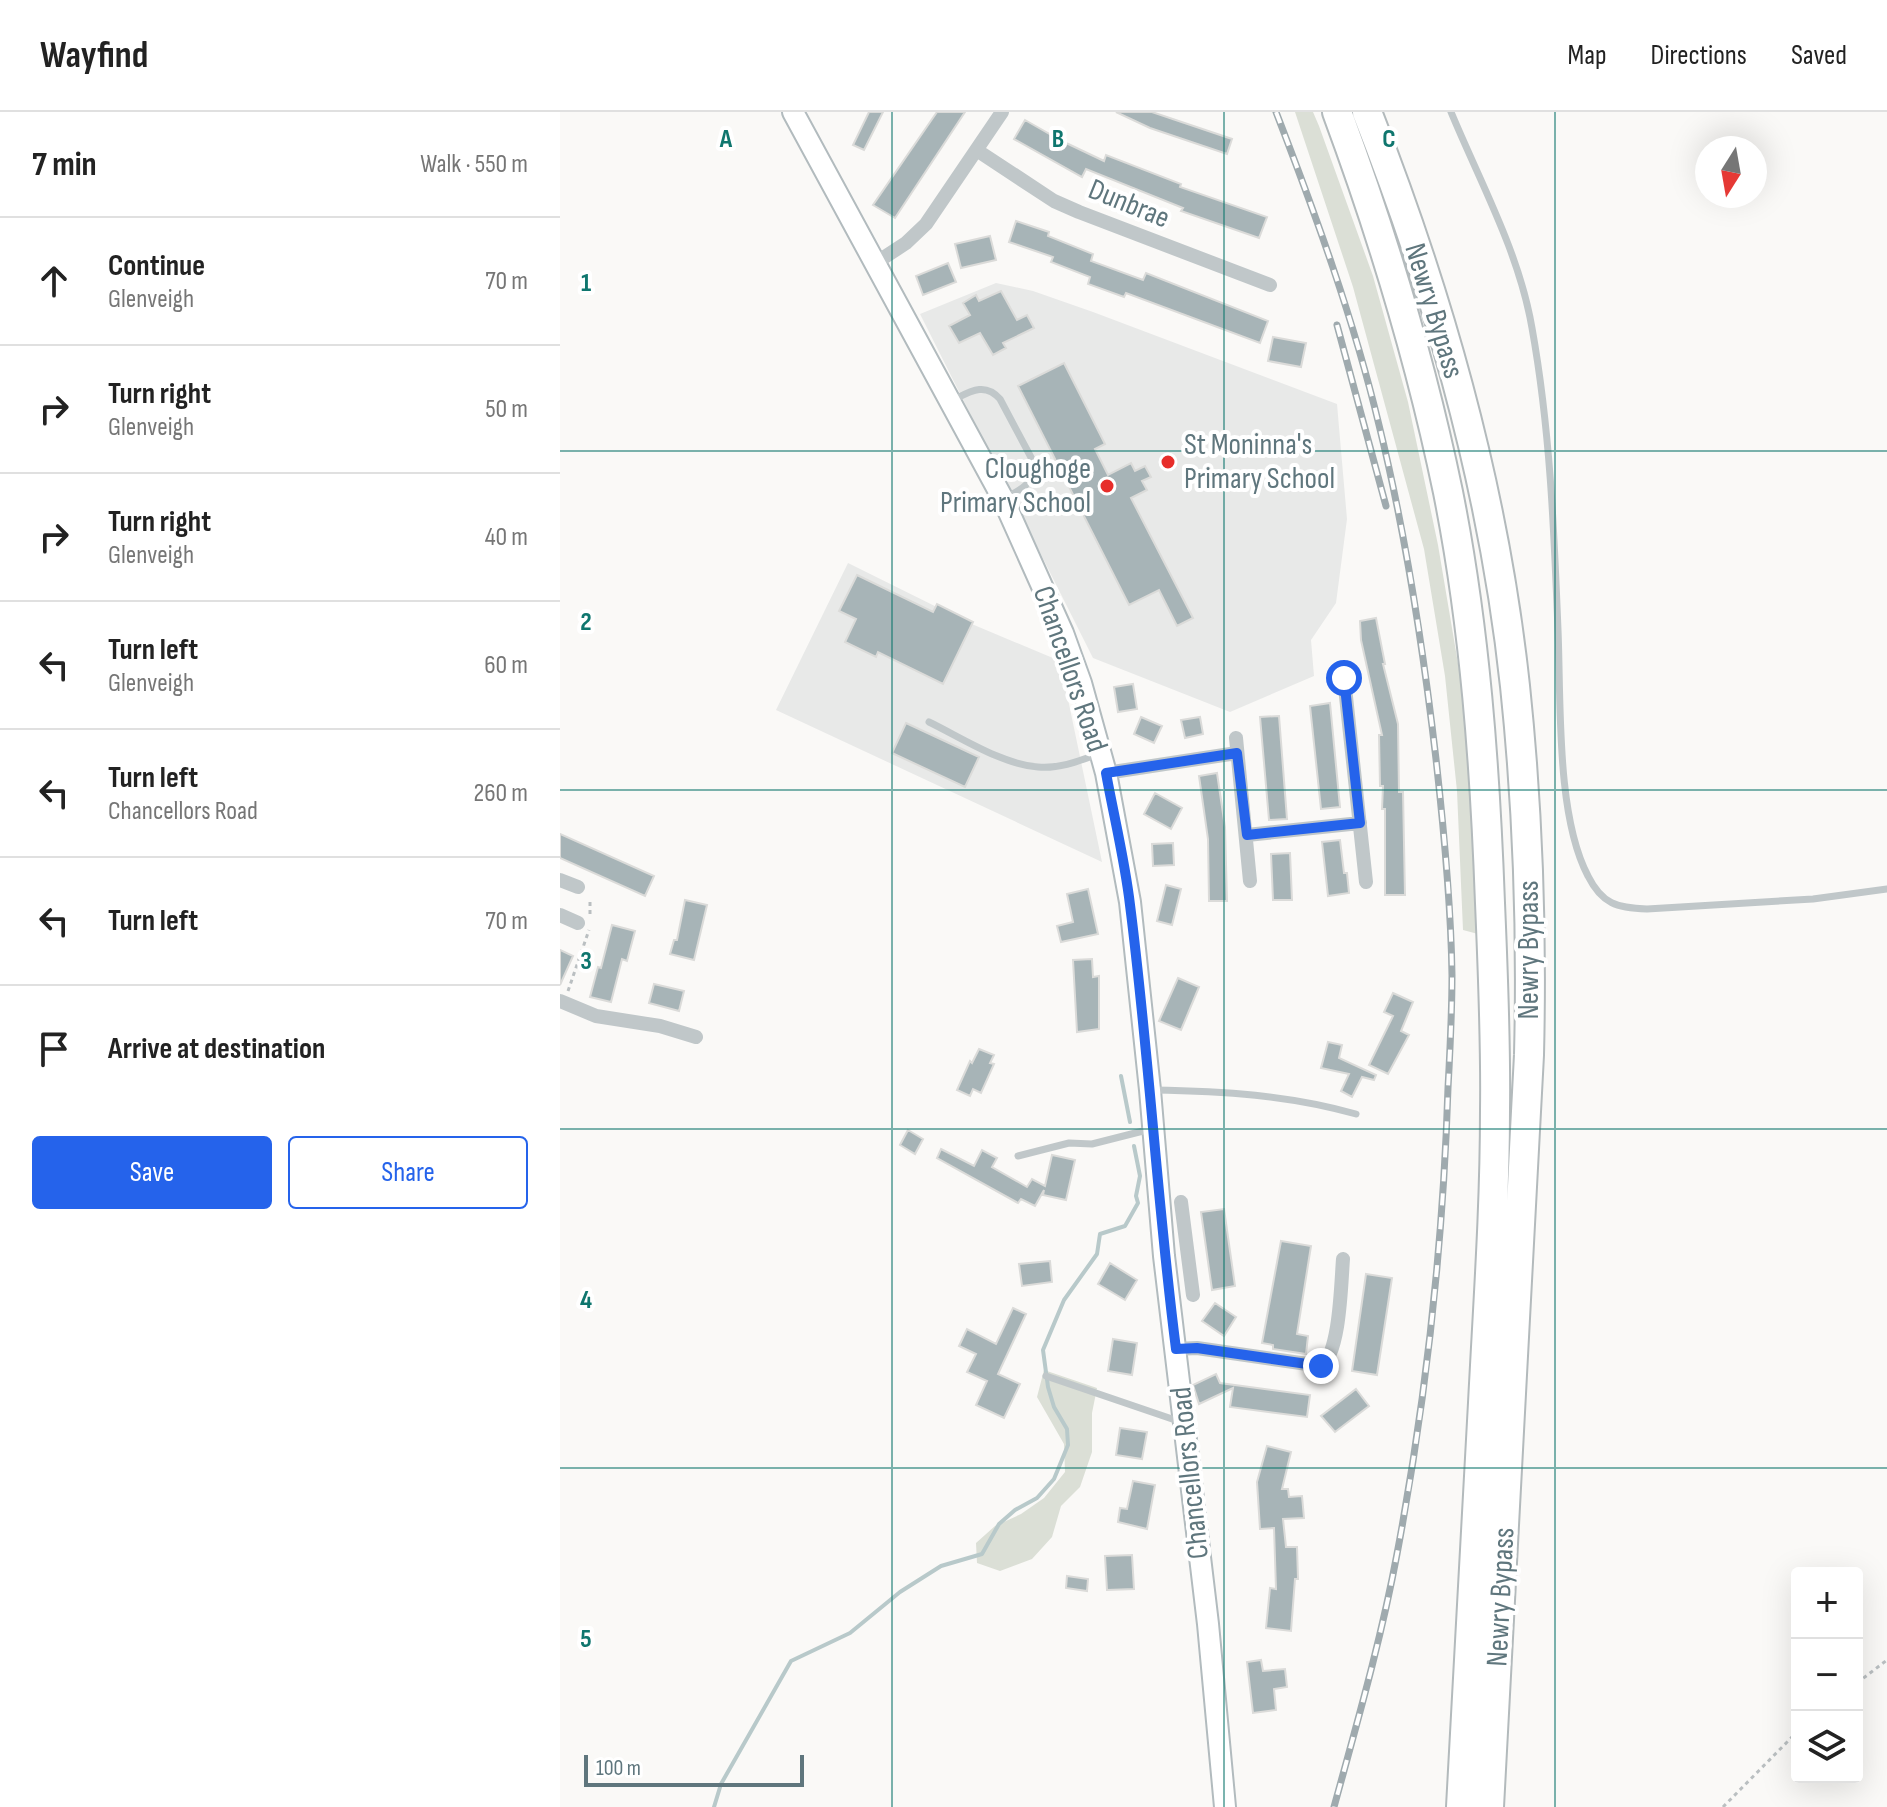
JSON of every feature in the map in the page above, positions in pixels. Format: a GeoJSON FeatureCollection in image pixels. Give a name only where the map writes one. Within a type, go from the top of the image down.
{"type":"FeatureCollection","features":[{"type":"Feature","properties":{"kind":"highway","name":"Newry Bypass"},"geometry":{"type":"LineString","coordinates":[[1337,112],[1403,305],[1429,408],[1449,495],[1461,569],[1480,724],[1493,964],[1495,1123],[1493,1221],[1461,1807]]}},
{"type":"Feature","properties":{"kind":"highway","name":"Newry Bypass"},"geometry":{"type":"LineString","coordinates":[[1367,112],[1391,172],[1437,313],[1469,427],[1498,571],[1515,683],[1526,808],[1532,931],[1529,1055],[1489,1807]]}},
{"type":"Feature","properties":{"kind":"street"},"geometry":{"type":"LineString","coordinates":[[877,262],[906,243],[926,224],[1002,112]]}},
{"type":"Feature","properties":{"kind":"street","name":"Chancellors Road"},"geometry":{"type":"LineString","coordinates":[[801,115],[1003,499],[1063,633],[1081,683],[1106,773],[1130,902],[1164,1256],[1208,1624],[1225,1807]]}},
{"type":"Feature","properties":{"kind":"street","name":"Dunbrae"},"geometry":{"type":"LineString","coordinates":[[978,151],[1054,201],[1270,285]]}},
{"type":"Feature","properties":{"kind":"street"},"geometry":{"type":"LineString","coordinates":[[1344,678],[1366,882]]}},
{"type":"Feature","properties":{"kind":"street"},"geometry":{"type":"LineString","coordinates":[[1106,773],[1236,746],[1250,881]]}},
{"type":"Feature","properties":{"kind":"street"},"geometry":{"type":"LineString","coordinates":[[1247,835],[1360,823]]}},
{"type":"Feature","properties":{"kind":"street"},"geometry":{"type":"LineString","coordinates":[[561,884],[578,887]]}},
{"type":"Feature","properties":{"kind":"street"},"geometry":{"type":"LineString","coordinates":[[560,915],[578,923]]}},
{"type":"Feature","properties":{"kind":"street"},"geometry":{"type":"LineString","coordinates":[[562,1002],[596,1016],[660,1026],[696,1037]]}},
{"type":"Feature","properties":{"kind":"street"},"geometry":{"type":"LineString","coordinates":[[1181,1202],[1193,1295]]}},
{"type":"Feature","properties":{"kind":"street"},"geometry":{"type":"LineString","coordinates":[[1164,1256],[1188,1253]]}},
{"type":"Feature","properties":{"kind":"street"},"geometry":{"type":"LineString","coordinates":[[1176,1349],[1197,1348],[1321,1366],[1328,1362],[1333,1347],[1343,1259]]}},
{"type":"Feature","properties":{"kind":"lane"},"geometry":{"type":"LineString","coordinates":[[1451,112],[1499,222],[1531,324],[1551,460],[1563,760],[1572,828],[1578,854],[1589,879],[1604,899],[1619,908],[1647,909],[1813,899],[1887,889]]}},
{"type":"Feature","properties":{"kind":"lane"},"geometry":{"type":"LineString","coordinates":[[951,401],[982,388],[992,390],[1000,399],[1034,463],[1034,473],[1028,484],[1003,499]]}},
{"type":"Feature","properties":{"kind":"lane"},"geometry":{"type":"LineString","coordinates":[[929,722],[1004,758],[1038,767],[1069,764],[1100,753]]}},
{"type":"Feature","properties":{"kind":"lane"},"geometry":{"type":"LineString","coordinates":[[1150,1090],[1216,1090],[1281,1097],[1315,1102],[1356,1114]]}},
{"type":"Feature","properties":{"kind":"lane"},"geometry":{"type":"LineString","coordinates":[[1018,1156],[1069,1143],[1092,1144],[1153,1129]]}},
{"type":"Feature","properties":{"kind":"lane"},"geometry":{"type":"LineString","coordinates":[[1046,1376],[1185,1423]]}},
{"type":"Feature","properties":{"kind":"path"},"geometry":{"type":"LineString","coordinates":[[562,1002],[589,935],[590,902]]}},
{"type":"Feature","properties":{"kind":"path"},"geometry":{"type":"LineString","coordinates":[[1863,1678],[1887,1660]]}},
{"type":"Feature","properties":{"kind":"path"},"geometry":{"type":"LineString","coordinates":[[1723,1807],[1791,1738]]}},
{"type":"Feature","properties":{"kind":"shaded area"},"geometry":{"type":"Polygon","coordinates":[[[1295,112],[1313,112],[1319,126],[1373,276],[1408,402],[1438,545],[1466,711],[1478,934],[1463,930],[1457,791],[1445,676],[1424,549],[1353,287],[1295,112]]]}},
{"type":"Feature","properties":{"kind":"shaded area","name":"St Moninna's Primary School"},"geometry":{"type":"Polygon","coordinates":[[[996,283],[1033,291],[1093,312],[1337,404],[1347,519],[1336,603],[1311,640],[1314,676],[1230,712],[1093,658],[920,314],[996,283]]]}},
{"type":"Feature","properties":{"kind":"shaded area"},"geometry":{"type":"Polygon","coordinates":[[[848,563],[967,622],[1060,661],[1102,862],[776,710],[848,563]]]}},
{"type":"Feature","properties":{"kind":"shaded area"},"geometry":{"type":"Polygon","coordinates":[[[1044,1370],[1097,1388],[1092,1413],[1092,1452],[1080,1487],[1061,1506],[1052,1537],[1032,1559],[1000,1571],[977,1563],[976,1543],[995,1526],[1021,1514],[1044,1498],[1065,1472],[1064,1444],[1037,1397],[1044,1370]]]}},
{"type":"Feature","properties":{"kind":"building"},"geometry":{"type":"Polygon","coordinates":[[[869,112],[883,112],[864,150],[853,145],[869,112]]]}},
{"type":"Feature","properties":{"kind":"building"},"geometry":{"type":"Polygon","coordinates":[[[937,112],[965,112],[895,218],[873,205],[937,112]]]}},
{"type":"Feature","properties":{"kind":"building"},"geometry":{"type":"Polygon","coordinates":[[[1116,112],[1152,112],[1232,139],[1227,154],[1150,128],[1116,112]]]}},
{"type":"Feature","properties":{"kind":"building"},"geometry":{"type":"Polygon","coordinates":[[[1025,120],[1104,161],[1106,155],[1181,184],[1180,187],[1267,217],[1259,238],[1181,211],[1183,208],[1086,169],[1082,177],[1014,139],[1025,120]]]}},
{"type":"Feature","properties":{"kind":"building"},"geometry":{"type":"Polygon","coordinates":[[[1016,221],[1049,232],[1048,236],[1093,254],[1091,261],[1143,280],[1146,273],[1268,321],[1260,343],[1126,293],[1124,297],[1088,284],[1090,277],[1051,262],[1053,257],[1009,242],[1016,221]]]}},
{"type":"Feature","properties":{"kind":"building"},"geometry":{"type":"Polygon","coordinates":[[[990,236],[996,260],[961,268],[955,244],[990,236]]]}},
{"type":"Feature","properties":{"kind":"building"},"geometry":{"type":"Polygon","coordinates":[[[948,263],[956,282],[923,295],[916,276],[948,263]]]}},
{"type":"Feature","properties":{"kind":"building"},"geometry":{"type":"Polygon","coordinates":[[[1001,291],[1017,320],[1027,315],[1034,328],[1003,343],[1006,348],[993,355],[980,333],[959,343],[949,326],[970,315],[963,303],[976,295],[979,301],[1001,291]]]}},
{"type":"Feature","properties":{"kind":"building"},"geometry":{"type":"Polygon","coordinates":[[[1273,337],[1306,343],[1301,367],[1268,361],[1273,337]]]}},
{"type":"Feature","properties":{"kind":"building","name":"Cloughoge Primary School"},"geometry":{"type":"Polygon","coordinates":[[[1064,363],[1105,444],[1095,449],[1108,475],[1131,463],[1135,471],[1145,466],[1151,477],[1142,481],[1147,490],[1131,498],[1193,618],[1177,626],[1159,590],[1129,605],[1018,386],[1064,363]]]}},
{"type":"Feature","properties":{"kind":"building"},"geometry":{"type":"Polygon","coordinates":[[[857,575],[933,612],[937,604],[973,622],[943,684],[878,652],[876,657],[845,642],[856,619],[839,611],[857,575]]]}},
{"type":"Feature","properties":{"kind":"building"},"geometry":{"type":"Polygon","coordinates":[[[1376,618],[1383,664],[1398,724],[1405,895],[1385,895],[1385,809],[1382,809],[1383,786],[1380,786],[1379,735],[1382,735],[1361,640],[1360,621],[1376,618]]]}},
{"type":"Feature","properties":{"kind":"building"},"geometry":{"type":"Polygon","coordinates":[[[1133,684],[1137,709],[1118,712],[1114,687],[1133,684]]]}},
{"type":"Feature","properties":{"kind":"building"},"geometry":{"type":"Polygon","coordinates":[[[1330,703],[1340,807],[1321,809],[1310,706],[1330,703]]]}},
{"type":"Feature","properties":{"kind":"building"},"geometry":{"type":"Polygon","coordinates":[[[1279,716],[1287,819],[1269,820],[1260,717],[1279,716]]]}},
{"type":"Feature","properties":{"kind":"building"},"geometry":{"type":"Polygon","coordinates":[[[1141,717],[1162,726],[1154,743],[1134,734],[1141,717]]]}},
{"type":"Feature","properties":{"kind":"building"},"geometry":{"type":"Polygon","coordinates":[[[1200,717],[1203,734],[1185,738],[1181,720],[1200,717]]]}},
{"type":"Feature","properties":{"kind":"building"},"geometry":{"type":"Polygon","coordinates":[[[906,723],[979,757],[965,787],[892,753],[906,723]]]}},
{"type":"Feature","properties":{"kind":"building"},"geometry":{"type":"Polygon","coordinates":[[[1217,773],[1225,827],[1227,901],[1209,901],[1208,839],[1199,776],[1217,773]]]}},
{"type":"Feature","properties":{"kind":"building"},"geometry":{"type":"Polygon","coordinates":[[[1155,793],[1182,808],[1171,829],[1144,814],[1155,793]]]}},
{"type":"Feature","properties":{"kind":"building"},"geometry":{"type":"Polygon","coordinates":[[[560,834],[654,876],[645,896],[560,858],[560,834]]]}},
{"type":"Feature","properties":{"kind":"building"},"geometry":{"type":"Polygon","coordinates":[[[1340,840],[1349,893],[1328,896],[1322,842],[1340,840]]]}},
{"type":"Feature","properties":{"kind":"building"},"geometry":{"type":"Polygon","coordinates":[[[1173,843],[1174,865],[1153,866],[1152,844],[1173,843]]]}},
{"type":"Feature","properties":{"kind":"building"},"geometry":{"type":"Polygon","coordinates":[[[1290,853],[1292,900],[1273,900],[1271,854],[1290,853]]]}},
{"type":"Feature","properties":{"kind":"building"},"geometry":{"type":"Polygon","coordinates":[[[1166,885],[1181,889],[1172,925],[1157,921],[1166,885]]]}},
{"type":"Feature","properties":{"kind":"building"},"geometry":{"type":"Polygon","coordinates":[[[1088,889],[1098,934],[1061,942],[1057,926],[1073,922],[1067,894],[1088,889]]]}},
{"type":"Feature","properties":{"kind":"building"},"geometry":{"type":"Polygon","coordinates":[[[685,900],[707,905],[694,960],[670,954],[674,940],[677,940],[685,900]]]}},
{"type":"Feature","properties":{"kind":"building"},"geometry":{"type":"Polygon","coordinates":[[[612,925],[635,931],[627,961],[622,959],[611,1002],[590,997],[612,925]]]}},
{"type":"Feature","properties":{"kind":"building"},"geometry":{"type":"Polygon","coordinates":[[[560,950],[573,956],[560,985],[560,950]]]}},
{"type":"Feature","properties":{"kind":"building"},"geometry":{"type":"Polygon","coordinates":[[[1092,959],[1093,977],[1099,976],[1099,1029],[1077,1032],[1073,960],[1092,959]]]}},
{"type":"Feature","properties":{"kind":"building"},"geometry":{"type":"Polygon","coordinates":[[[1178,978],[1199,987],[1181,1030],[1159,1021],[1178,978]]]}},
{"type":"Feature","properties":{"kind":"building"},"geometry":{"type":"Polygon","coordinates":[[[654,984],[684,991],[679,1011],[649,1003],[654,984]]]}},
{"type":"Feature","properties":{"kind":"building"},"geometry":{"type":"Polygon","coordinates":[[[1393,993],[1413,1002],[1401,1031],[1409,1035],[1388,1074],[1369,1065],[1393,1016],[1384,1012],[1393,993]]]}},
{"type":"Feature","properties":{"kind":"building"},"geometry":{"type":"Polygon","coordinates":[[[1328,1042],[1342,1045],[1339,1058],[1376,1075],[1374,1080],[1362,1077],[1352,1097],[1341,1091],[1349,1074],[1321,1068],[1328,1042]]]}},
{"type":"Feature","properties":{"kind":"building"},"geometry":{"type":"Polygon","coordinates":[[[979,1049],[994,1055],[990,1063],[994,1064],[981,1093],[973,1089],[970,1096],[957,1090],[979,1049]]]}},
{"type":"Feature","properties":{"kind":"building"},"geometry":{"type":"Polygon","coordinates":[[[908,1130],[923,1139],[915,1154],[900,1145],[908,1130]]]}},
{"type":"Feature","properties":{"kind":"building"},"geometry":{"type":"Polygon","coordinates":[[[941,1149],[974,1166],[982,1150],[997,1158],[992,1167],[1027,1187],[1032,1179],[1045,1186],[1052,1155],[1075,1160],[1066,1200],[1043,1195],[1044,1190],[1035,1206],[1021,1199],[1018,1203],[937,1158],[941,1149]]]}},
{"type":"Feature","properties":{"kind":"building"},"geometry":{"type":"Polygon","coordinates":[[[1224,1209],[1235,1286],[1212,1290],[1201,1212],[1224,1209]]]}},
{"type":"Feature","properties":{"kind":"building"},"geometry":{"type":"Polygon","coordinates":[[[1281,1241],[1311,1246],[1297,1334],[1308,1336],[1306,1354],[1273,1349],[1273,1345],[1262,1343],[1281,1241]]]}},
{"type":"Feature","properties":{"kind":"building"},"geometry":{"type":"Polygon","coordinates":[[[1050,1261],[1052,1282],[1022,1286],[1019,1264],[1050,1261]]]}},
{"type":"Feature","properties":{"kind":"building"},"geometry":{"type":"Polygon","coordinates":[[[1110,1263],[1137,1280],[1125,1300],[1098,1284],[1110,1263]]]}},
{"type":"Feature","properties":{"kind":"building"},"geometry":{"type":"Polygon","coordinates":[[[1366,1274],[1392,1278],[1377,1375],[1352,1371],[1366,1274]]]}},
{"type":"Feature","properties":{"kind":"building"},"geometry":{"type":"Polygon","coordinates":[[[1215,1303],[1236,1317],[1224,1336],[1202,1321],[1215,1303]]]}},
{"type":"Feature","properties":{"kind":"building"},"geometry":{"type":"Polygon","coordinates":[[[1013,1308],[1026,1314],[998,1374],[1020,1384],[1004,1418],[976,1405],[987,1381],[967,1372],[976,1354],[959,1346],[967,1329],[996,1344],[1013,1308]]]}},
{"type":"Feature","properties":{"kind":"building"},"geometry":{"type":"Polygon","coordinates":[[[1113,1339],[1137,1343],[1132,1375],[1108,1371],[1113,1339]]]}},
{"type":"Feature","properties":{"kind":"building"},"geometry":{"type":"Polygon","coordinates":[[[1216,1374],[1220,1383],[1310,1395],[1307,1417],[1230,1407],[1233,1388],[1199,1404],[1193,1385],[1216,1374]]]}},
{"type":"Feature","properties":{"kind":"building"},"geometry":{"type":"Polygon","coordinates":[[[1356,1389],[1369,1406],[1335,1432],[1321,1416],[1356,1389]]]}},
{"type":"Feature","properties":{"kind":"building"},"geometry":{"type":"Polygon","coordinates":[[[1120,1428],[1147,1432],[1142,1459],[1116,1455],[1120,1428]]]}},
{"type":"Feature","properties":{"kind":"building"},"geometry":{"type":"Polygon","coordinates":[[[1267,1446],[1291,1452],[1282,1489],[1288,1489],[1289,1497],[1302,1496],[1304,1518],[1283,1519],[1286,1547],[1297,1547],[1298,1579],[1295,1579],[1291,1631],[1266,1628],[1270,1588],[1276,1589],[1274,1528],[1260,1529],[1257,1482],[1267,1446]]]}},
{"type":"Feature","properties":{"kind":"building"},"geometry":{"type":"Polygon","coordinates":[[[1133,1481],[1155,1485],[1147,1529],[1118,1522],[1120,1508],[1127,1509],[1133,1481]]]}},
{"type":"Feature","properties":{"kind":"building"},"geometry":{"type":"Polygon","coordinates":[[[1132,1555],[1134,1589],[1107,1590],[1105,1556],[1132,1555]]]}},
{"type":"Feature","properties":{"kind":"building"},"geometry":{"type":"Polygon","coordinates":[[[1067,1576],[1088,1579],[1087,1591],[1066,1588],[1067,1576]]]}},
{"type":"Feature","properties":{"kind":"building"},"geometry":{"type":"Polygon","coordinates":[[[1261,1660],[1263,1671],[1285,1669],[1287,1687],[1274,1689],[1276,1710],[1253,1713],[1247,1662],[1261,1660]]]}},
{"type":"Feature","properties":{"kind":"waterway"},"geometry":{"type":"LineString","coordinates":[[1121,1076],[1130,1122]]}},
{"type":"Feature","properties":{"kind":"waterway"},"geometry":{"type":"LineString","coordinates":[[714,1807],[721,1784],[791,1661],[850,1633],[900,1592],[941,1566],[982,1554],[999,1524],[1015,1510],[1037,1498],[1054,1479],[1068,1445],[1067,1429],[1054,1407],[1043,1350],[1064,1300],[1097,1254],[1100,1234],[1125,1226],[1138,1203],[1136,1196],[1140,1176],[1134,1146]]}},
{"type":"Feature","properties":{"kind":"railway"},"geometry":{"type":"LineString","coordinates":[[1276,112],[1346,306],[1379,425],[1397,508],[1413,591],[1431,717],[1449,894],[1451,948],[1446,1147],[1425,1380],[1391,1586],[1334,1807]]}},
{"type":"Feature","properties":{"kind":"railway"},"geometry":{"type":"LineString","coordinates":[[1337,325],[1386,506]]}},
{"type":"Feature","properties":{"kind":"place","name":"St Moninna's Primary School"},"geometry":{"type":"Point","coordinates":[1168,462]}},
{"type":"Feature","properties":{"kind":"place","name":"Cloughoge Primary School"},"geometry":{"type":"Point","coordinates":[1107,486]}},
{"type":"Feature","properties":{"kind":"route"},"geometry":{"type":"LineString","coordinates":[[1321,1366],[1197,1348],[1176,1349],[1130,902],[1106,773],[1237,753],[1247,835],[1360,823],[1344,678]]}}]}
